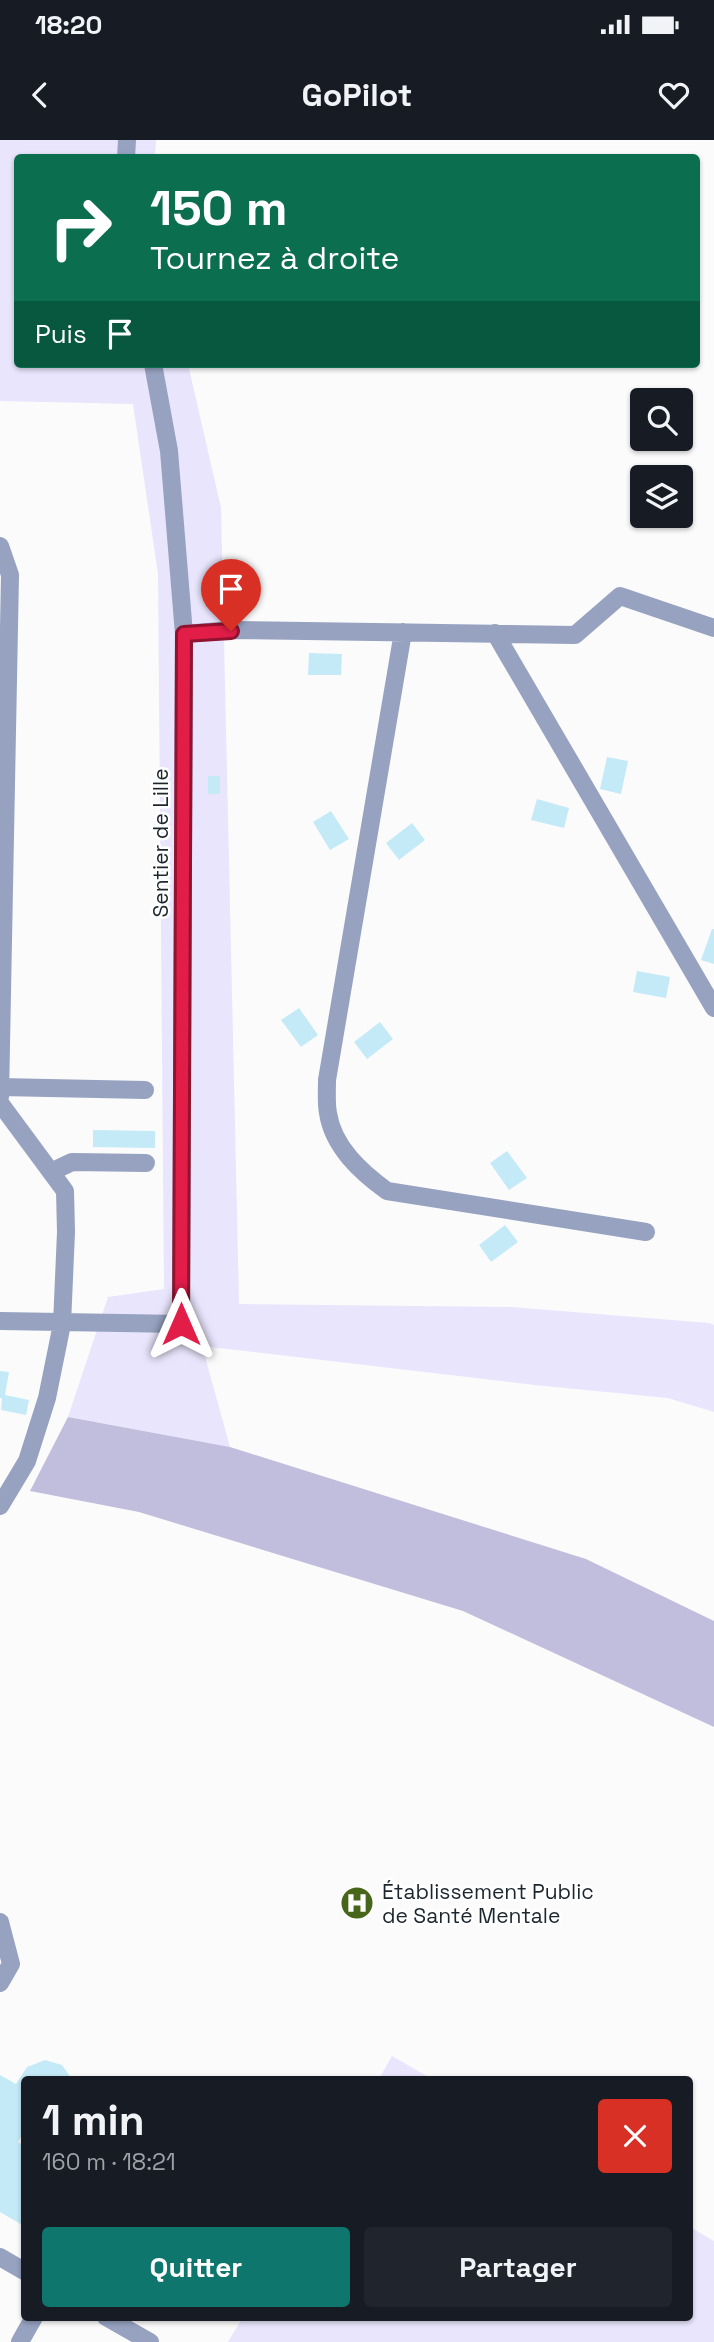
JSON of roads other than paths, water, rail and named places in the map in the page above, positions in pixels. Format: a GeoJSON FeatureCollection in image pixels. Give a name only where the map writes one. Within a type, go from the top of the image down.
{"type":"FeatureCollection","features":[{"type":"Feature","properties":{"kind":"street","name":"Sentier de Lille"},"geometry":{"type":"LineString","coordinates":[[62,1324],[181,1324],[184,634],[169,452],[154,368]]}},
{"type":"Feature","properties":{"kind":"street"},"geometry":{"type":"LineString","coordinates":[[0,546],[10,575],[0,1097]]}},
{"type":"Feature","properties":{"kind":"street"},"geometry":{"type":"LineString","coordinates":[[184,634],[231,631],[575,635],[620,596],[714,628]]}},
{"type":"Feature","properties":{"kind":"street"},"geometry":{"type":"LineString","coordinates":[[403,632],[327,1080],[328,1115],[340,1146],[362,1173],[387,1191],[646,1232]]}},
{"type":"Feature","properties":{"kind":"street"},"geometry":{"type":"LineString","coordinates":[[495,633],[714,1008]]}},
{"type":"Feature","properties":{"kind":"street"},"geometry":{"type":"LineString","coordinates":[[0,1087],[145,1090]]}},
{"type":"Feature","properties":{"kind":"street"},"geometry":{"type":"LineString","coordinates":[[0,1103],[65,1191],[66,1232],[62,1324],[47,1398],[27,1461],[0,1506]]}},
{"type":"Feature","properties":{"kind":"street"},"geometry":{"type":"LineString","coordinates":[[51,1172],[72,1162],[146,1163]]}},
{"type":"Feature","properties":{"kind":"street"},"geometry":{"type":"LineString","coordinates":[[0,1321],[62,1324]]}},
{"type":"Feature","properties":{"kind":"street"},"geometry":{"type":"LineString","coordinates":[[0,1922],[11,1964],[0,1983]]}},
{"type":"Feature","properties":{"kind":"street"},"geometry":{"type":"LineString","coordinates":[[0,2257],[21,2269]]}},
{"type":"Feature","properties":{"kind":"street"},"geometry":{"type":"LineString","coordinates":[[20,2342],[32,2321]]}},
{"type":"Feature","properties":{"kind":"street"},"geometry":{"type":"LineString","coordinates":[[113,2321],[150,2342]]}},
{"type":"Feature","properties":{"kind":"place","name":"Établissement Public de Santé Mentale"},"geometry":{"type":"Point","coordinates":[357,1903]}}]}
